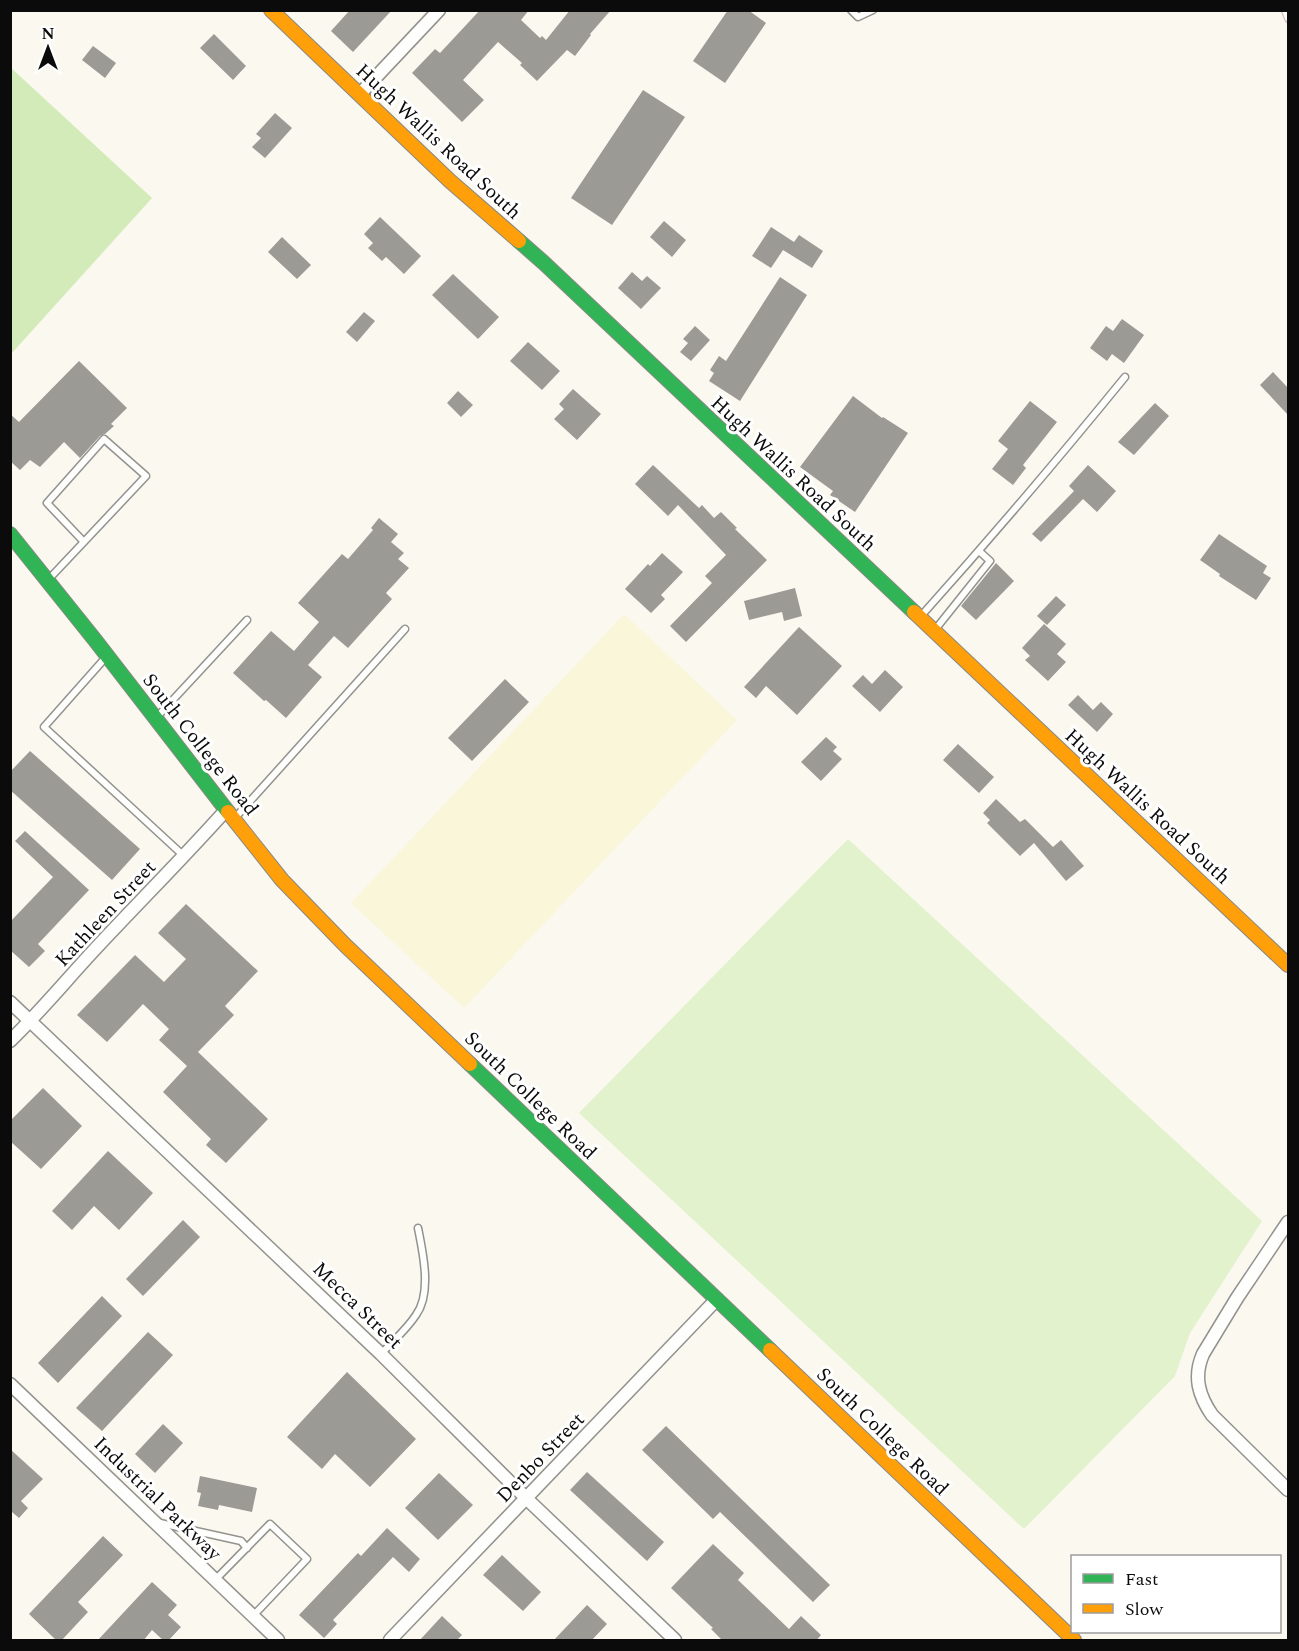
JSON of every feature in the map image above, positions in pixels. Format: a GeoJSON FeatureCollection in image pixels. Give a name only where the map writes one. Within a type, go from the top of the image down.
{"type":"FeatureCollection","features":[{"type":"Feature","properties":{"kind":"street","name":"Hugh Wallis Road South"},"geometry":{"type":"LineString","coordinates":[[271,10],[450,181],[544,263],[1288,965]]}},
{"type":"Feature","properties":{"kind":"street"},"geometry":{"type":"LineString","coordinates":[[360,94],[440,10]]}},
{"type":"Feature","properties":{"kind":"street","name":"South College Road"},"geometry":{"type":"LineString","coordinates":[[10,534],[282,880],[345,945],[1074,1641]]}},
{"type":"Feature","properties":{"kind":"street","name":"Kathleen Street"},"geometry":{"type":"LineString","coordinates":[[10,1041],[184,857],[230,815]]}},
{"type":"Feature","properties":{"kind":"street","name":"Mecca Street"},"geometry":{"type":"LineString","coordinates":[[10,1002],[381,1354],[675,1641]]}},
{"type":"Feature","properties":{"kind":"street"},"geometry":{"type":"LineString","coordinates":[[1288,1222],[1203,1354],[1197,1376],[1199,1392],[1212,1415],[1288,1490]]}},
{"type":"Feature","properties":{"kind":"street","name":"Denbo Street"},"geometry":{"type":"LineString","coordinates":[[390,1641],[717,1299]]}},
{"type":"Feature","properties":{"kind":"street","name":"Industrial Parkway"},"geometry":{"type":"LineString","coordinates":[[10,1384],[278,1641]]}},
{"type":"Feature","properties":{"kind":"lane"},"geometry":{"type":"LineString","coordinates":[[851,10],[858,17],[873,10]]}},
{"type":"Feature","properties":{"kind":"lane"},"geometry":{"type":"LineString","coordinates":[[919,618],[979,551],[1125,377]]}},
{"type":"Feature","properties":{"kind":"lane"},"geometry":{"type":"LineString","coordinates":[[48,580],[84,542],[146,476],[104,439],[47,502],[84,542]]}},
{"type":"Feature","properties":{"kind":"lane"},"geometry":{"type":"LineString","coordinates":[[933,631],[990,561],[979,551]]}},
{"type":"Feature","properties":{"kind":"lane"},"geometry":{"type":"LineString","coordinates":[[156,718],[247,620]]}},
{"type":"Feature","properties":{"kind":"lane"},"geometry":{"type":"LineString","coordinates":[[230,815],[405,629]]}},
{"type":"Feature","properties":{"kind":"lane"},"geometry":{"type":"LineString","coordinates":[[107,655],[44,727],[184,857]]}},
{"type":"Feature","properties":{"kind":"lane"},"geometry":{"type":"LineString","coordinates":[[381,1354],[417,1314],[424,1299],[425,1275],[418,1228]]}},
{"type":"Feature","properties":{"kind":"lane"},"geometry":{"type":"LineString","coordinates":[[153,1521],[241,1541],[247,1548]]}},
{"type":"Feature","properties":{"kind":"lane"},"geometry":{"type":"LineString","coordinates":[[215,1580],[270,1524],[307,1559],[253,1616]]}},
{"type":"Feature","properties":{"kind":"shaded area"},"geometry":{"type":"Polygon","coordinates":[[[624,614],[737,720],[464,1008],[351,903],[624,614]]]}},
{"type":"Feature","properties":{"kind":"green space"},"geometry":{"type":"Polygon","coordinates":[[[10,67],[152,198],[11,354],[10,354],[10,67]]]}},
{"type":"Feature","properties":{"kind":"green space"},"geometry":{"type":"Polygon","coordinates":[[[848,839],[1262,1221],[1190,1333],[1175,1376],[1024,1529],[579,1113],[848,839]]]}},
{"type":"Feature","properties":{"kind":"building"},"geometry":{"type":"Polygon","coordinates":[[[350,10],[392,10],[353,52],[331,31],[350,10]]]}},
{"type":"Feature","properties":{"kind":"building"},"geometry":{"type":"Polygon","coordinates":[[[480,10],[529,10],[521,20],[540,38],[542,36],[546,40],[570,10],[611,10],[575,56],[567,50],[537,81],[520,65],[522,63],[498,42],[463,80],[484,100],[462,122],[412,73],[435,49],[440,53],[480,10]]]}},
{"type":"Feature","properties":{"kind":"building"},"geometry":{"type":"Polygon","coordinates":[[[728,10],[748,10],[766,23],[725,83],[693,61],[728,10]]]}},
{"type":"Feature","properties":{"kind":"building"},"geometry":{"type":"Polygon","coordinates":[[[214,34],[246,66],[233,80],[200,48],[214,34]]]}},
{"type":"Feature","properties":{"kind":"building"},"geometry":{"type":"Polygon","coordinates":[[[93,46],[116,63],[105,78],[82,60],[93,46]]]}},
{"type":"Feature","properties":{"kind":"building"},"geometry":{"type":"Polygon","coordinates":[[[643,90],[685,117],[612,225],[571,198],[643,90]]]}},
{"type":"Feature","properties":{"kind":"building"},"geometry":{"type":"Polygon","coordinates":[[[275,113],[292,128],[265,158],[252,147],[261,138],[256,134],[275,113]]]}},
{"type":"Feature","properties":{"kind":"building"},"geometry":{"type":"Polygon","coordinates":[[[380,217],[421,256],[404,274],[386,257],[382,261],[368,248],[373,243],[364,234],[380,217]]]}},
{"type":"Feature","properties":{"kind":"building"},"geometry":{"type":"Polygon","coordinates":[[[664,221],[686,240],[672,257],[650,237],[664,221]]]}},
{"type":"Feature","properties":{"kind":"building"},"geometry":{"type":"Polygon","coordinates":[[[771,227],[794,242],[799,235],[823,251],[812,268],[783,250],[771,268],[752,256],[771,227]]]}},
{"type":"Feature","properties":{"kind":"building"},"geometry":{"type":"Polygon","coordinates":[[[282,237],[311,265],[297,279],[268,252],[282,237]]]}},
{"type":"Feature","properties":{"kind":"building"},"geometry":{"type":"Polygon","coordinates":[[[632,272],[642,281],[647,276],[661,288],[641,309],[618,288],[632,272]]]}},
{"type":"Feature","properties":{"kind":"building"},"geometry":{"type":"Polygon","coordinates":[[[453,274],[499,317],[478,339],[432,295],[453,274]]]}},
{"type":"Feature","properties":{"kind":"building"},"geometry":{"type":"Polygon","coordinates":[[[780,277],[807,295],[740,401],[709,381],[714,373],[710,370],[719,356],[726,361],[780,277]]]}},
{"type":"Feature","properties":{"kind":"building"},"geometry":{"type":"Polygon","coordinates":[[[364,312],[375,321],[357,342],[346,332],[364,312]]]}},
{"type":"Feature","properties":{"kind":"building"},"geometry":{"type":"Polygon","coordinates":[[[1122,319],[1144,335],[1124,363],[1112,354],[1107,361],[1090,348],[1106,326],[1113,331],[1122,319]]]}},
{"type":"Feature","properties":{"kind":"building"},"geometry":{"type":"Polygon","coordinates":[[[695,326],[710,340],[691,361],[680,352],[688,343],[683,339],[695,326]]]}},
{"type":"Feature","properties":{"kind":"building"},"geometry":{"type":"Polygon","coordinates":[[[528,342],[560,371],[542,390],[510,361],[528,342]]]}},
{"type":"Feature","properties":{"kind":"building"},"geometry":{"type":"Polygon","coordinates":[[[79,361],[127,408],[111,424],[114,426],[100,436],[80,458],[64,442],[40,467],[30,460],[20,470],[10,461],[10,414],[19,422],[79,361]]]}},
{"type":"Feature","properties":{"kind":"building"},"geometry":{"type":"Polygon","coordinates":[[[1273,372],[1288,388],[1288,415],[1260,385],[1273,372]]]}},
{"type":"Feature","properties":{"kind":"building"},"geometry":{"type":"Polygon","coordinates":[[[573,389],[601,414],[577,440],[554,419],[564,409],[559,404],[573,389]]]}},
{"type":"Feature","properties":{"kind":"building"},"geometry":{"type":"Polygon","coordinates":[[[458,391],[473,405],[461,417],[447,403],[458,391]]]}},
{"type":"Feature","properties":{"kind":"building"},"geometry":{"type":"Polygon","coordinates":[[[853,396],[882,418],[908,433],[855,512],[830,495],[833,491],[800,467],[853,396]]]}},
{"type":"Feature","properties":{"kind":"building"},"geometry":{"type":"Polygon","coordinates":[[[1030,401],[1057,422],[1023,465],[1026,468],[1013,485],[992,469],[1008,449],[998,441],[1030,401]]]}},
{"type":"Feature","properties":{"kind":"building"},"geometry":{"type":"Polygon","coordinates":[[[1155,403],[1169,416],[1134,455],[1118,442],[1155,403]]]}},
{"type":"Feature","properties":{"kind":"building"},"geometry":{"type":"Polygon","coordinates":[[[653,465],[699,508],[702,505],[714,518],[721,512],[767,560],[686,642],[670,626],[712,583],[705,576],[726,555],[678,505],[668,516],[635,484],[653,465]]]}},
{"type":"Feature","properties":{"kind":"building"},"geometry":{"type":"Polygon","coordinates":[[[1088,465],[1116,491],[1097,512],[1083,499],[1041,542],[1032,534],[1074,491],[1069,486],[1088,465]]]}},
{"type":"Feature","properties":{"kind":"building"},"geometry":{"type":"Polygon","coordinates":[[[379,518],[398,534],[391,542],[404,553],[398,559],[409,568],[386,593],[392,599],[348,648],[334,636],[308,665],[322,677],[286,718],[233,673],[271,631],[294,651],[319,622],[298,603],[342,554],[348,559],[373,530],[371,528],[379,518]]]}},
{"type":"Feature","properties":{"kind":"building"},"geometry":{"type":"Polygon","coordinates":[[[1219,534],[1267,566],[1263,573],[1271,578],[1256,600],[1219,576],[1220,574],[1200,560],[1219,534]]]}},
{"type":"Feature","properties":{"kind":"building"},"geometry":{"type":"Polygon","coordinates":[[[662,553],[683,572],[661,595],[665,599],[651,613],[625,589],[648,564],[650,566],[662,553]]]}},
{"type":"Feature","properties":{"kind":"building"},"geometry":{"type":"Polygon","coordinates":[[[996,563],[1014,581],[976,620],[961,606],[996,563]]]}},
{"type":"Feature","properties":{"kind":"building"},"geometry":{"type":"Polygon","coordinates":[[[795,588],[802,616],[784,621],[782,612],[749,620],[744,601],[795,588]]]}},
{"type":"Feature","properties":{"kind":"building"},"geometry":{"type":"Polygon","coordinates":[[[1056,596],[1066,605],[1047,625],[1037,616],[1056,596]]]}},
{"type":"Feature","properties":{"kind":"building"},"geometry":{"type":"Polygon","coordinates":[[[1044,624],[1066,644],[1057,654],[1066,662],[1048,681],[1025,660],[1030,656],[1022,648],[1044,624]]]}},
{"type":"Feature","properties":{"kind":"building"},"geometry":{"type":"Polygon","coordinates":[[[799,627],[842,666],[797,715],[766,686],[756,698],[744,687],[799,627]]]}},
{"type":"Feature","properties":{"kind":"building"},"geometry":{"type":"Polygon","coordinates":[[[885,670],[903,687],[880,712],[852,686],[863,675],[872,684],[885,670]]]}},
{"type":"Feature","properties":{"kind":"building"},"geometry":{"type":"Polygon","coordinates":[[[505,679],[529,702],[472,761],[448,738],[505,679]]]}},
{"type":"Feature","properties":{"kind":"building"},"geometry":{"type":"Polygon","coordinates":[[[1078,695],[1093,710],[1101,702],[1113,714],[1097,732],[1068,705],[1078,695]]]}},
{"type":"Feature","properties":{"kind":"building"},"geometry":{"type":"Polygon","coordinates":[[[826,737],[837,747],[833,751],[842,759],[821,781],[801,762],[826,737]]]}},
{"type":"Feature","properties":{"kind":"building"},"geometry":{"type":"Polygon","coordinates":[[[958,744],[994,777],[979,793],[943,760],[958,744]]]}},
{"type":"Feature","properties":{"kind":"building"},"geometry":{"type":"Polygon","coordinates":[[[30,751],[140,849],[112,880],[10,790],[10,772],[30,751]]]}},
{"type":"Feature","properties":{"kind":"building"},"geometry":{"type":"Polygon","coordinates":[[[996,799],[1020,822],[1025,819],[1053,847],[1061,840],[1084,866],[1066,881],[1034,843],[1020,856],[987,823],[990,820],[983,813],[996,799]]]}},
{"type":"Feature","properties":{"kind":"building"},"geometry":{"type":"Polygon","coordinates":[[[25,831],[89,890],[38,944],[45,951],[29,967],[10,950],[10,922],[53,877],[15,841],[25,831]]]}},
{"type":"Feature","properties":{"kind":"building"},"geometry":{"type":"Polygon","coordinates":[[[186,904],[258,971],[225,1006],[234,1015],[198,1052],[268,1119],[226,1163],[206,1145],[211,1139],[163,1092],[187,1066],[159,1040],[169,1029],[143,1004],[107,1042],[77,1015],[135,955],[164,982],[186,959],[158,933],[186,904]]]}},
{"type":"Feature","properties":{"kind":"building"},"geometry":{"type":"Polygon","coordinates":[[[43,1088],[82,1126],[41,1169],[10,1141],[10,1121],[43,1088]]]}},
{"type":"Feature","properties":{"kind":"building"},"geometry":{"type":"Polygon","coordinates":[[[108,1151],[153,1193],[119,1230],[94,1206],[72,1230],[52,1211],[108,1151]]]}},
{"type":"Feature","properties":{"kind":"building"},"geometry":{"type":"Polygon","coordinates":[[[183,1220],[200,1237],[143,1296],[126,1279],[183,1220]]]}},
{"type":"Feature","properties":{"kind":"building"},"geometry":{"type":"Polygon","coordinates":[[[102,1296],[122,1316],[58,1383],[38,1363],[102,1296]]]}},
{"type":"Feature","properties":{"kind":"building"},"geometry":{"type":"Polygon","coordinates":[[[148,1332],[173,1355],[102,1431],[76,1408],[148,1332]]]}},
{"type":"Feature","properties":{"kind":"building"},"geometry":{"type":"Polygon","coordinates":[[[347,1372],[416,1439],[370,1487],[335,1454],[322,1469],[287,1437],[347,1372]]]}},
{"type":"Feature","properties":{"kind":"building"},"geometry":{"type":"Polygon","coordinates":[[[163,1424],[183,1443],[155,1473],[135,1454],[163,1424]]]}},
{"type":"Feature","properties":{"kind":"building"},"geometry":{"type":"Polygon","coordinates":[[[666,1426],[830,1585],[813,1602],[720,1512],[713,1519],[642,1450],[666,1426]]]}},
{"type":"Feature","properties":{"kind":"building"},"geometry":{"type":"Polygon","coordinates":[[[10,1449],[43,1479],[21,1501],[28,1508],[19,1518],[12,1512],[10,1513],[10,1449]]]}},
{"type":"Feature","properties":{"kind":"building"},"geometry":{"type":"Polygon","coordinates":[[[587,1472],[664,1542],[647,1561],[570,1490],[587,1472]]]}},
{"type":"Feature","properties":{"kind":"building"},"geometry":{"type":"Polygon","coordinates":[[[439,1473],[473,1505],[438,1540],[405,1508],[439,1473]]]}},
{"type":"Feature","properties":{"kind":"building"},"geometry":{"type":"Polygon","coordinates":[[[200,1476],[257,1488],[252,1512],[219,1505],[218,1510],[198,1506],[201,1493],[197,1492],[200,1476]]]}},
{"type":"Feature","properties":{"kind":"building"},"geometry":{"type":"Polygon","coordinates":[[[387,1528],[420,1559],[409,1572],[393,1557],[333,1620],[337,1624],[324,1638],[299,1615],[358,1553],[361,1556],[387,1528]]]}},
{"type":"Feature","properties":{"kind":"building"},"geometry":{"type":"Polygon","coordinates":[[[103,1536],[123,1555],[78,1602],[88,1612],[61,1641],[57,1641],[29,1614],[103,1536]]]}},
{"type":"Feature","properties":{"kind":"building"},"geometry":{"type":"Polygon","coordinates":[[[713,1544],[744,1573],[738,1580],[789,1629],[801,1616],[821,1635],[816,1641],[723,1641],[711,1629],[713,1628],[671,1588],[713,1544]]]}},
{"type":"Feature","properties":{"kind":"building"},"geometry":{"type":"Polygon","coordinates":[[[502,1555],[541,1592],[523,1611],[483,1575],[502,1555]]]}},
{"type":"Feature","properties":{"kind":"building"},"geometry":{"type":"Polygon","coordinates":[[[152,1582],[177,1605],[168,1615],[181,1627],[168,1641],[164,1641],[152,1630],[143,1641],[97,1641],[152,1582]]]}},
{"type":"Feature","properties":{"kind":"building"},"geometry":{"type":"Polygon","coordinates":[[[587,1605],[607,1624],[591,1641],[553,1641],[587,1605]]]}},
{"type":"Feature","properties":{"kind":"building"},"geometry":{"type":"Polygon","coordinates":[[[442,1616],[462,1635],[456,1641],[419,1641],[442,1616]]]}},
{"type":"Feature","properties":{"kind":"railway"},"geometry":{"type":"LineString","coordinates":[[1284,10],[1288,20]]}},
{"type":"Feature","properties":{"kind":"traffic: fast"},"geometry":{"type":"LineString","coordinates":[[519,241],[914,612]]}},
{"type":"Feature","properties":{"kind":"traffic: fast"},"geometry":{"type":"LineString","coordinates":[[10,534],[228,812]]}},
{"type":"Feature","properties":{"kind":"traffic: fast"},"geometry":{"type":"LineString","coordinates":[[470,1064],[770,1350]]}},
{"type":"Feature","properties":{"kind":"traffic: slow"},"geometry":{"type":"LineString","coordinates":[[271,10],[450,181],[519,241]]}},
{"type":"Feature","properties":{"kind":"traffic: slow"},"geometry":{"type":"LineString","coordinates":[[914,612],[1288,965]]}},
{"type":"Feature","properties":{"kind":"traffic: slow"},"geometry":{"type":"LineString","coordinates":[[228,812],[282,880],[345,945],[470,1064]]}},
{"type":"Feature","properties":{"kind":"traffic: slow"},"geometry":{"type":"LineString","coordinates":[[770,1350],[1074,1640]]}}]}
